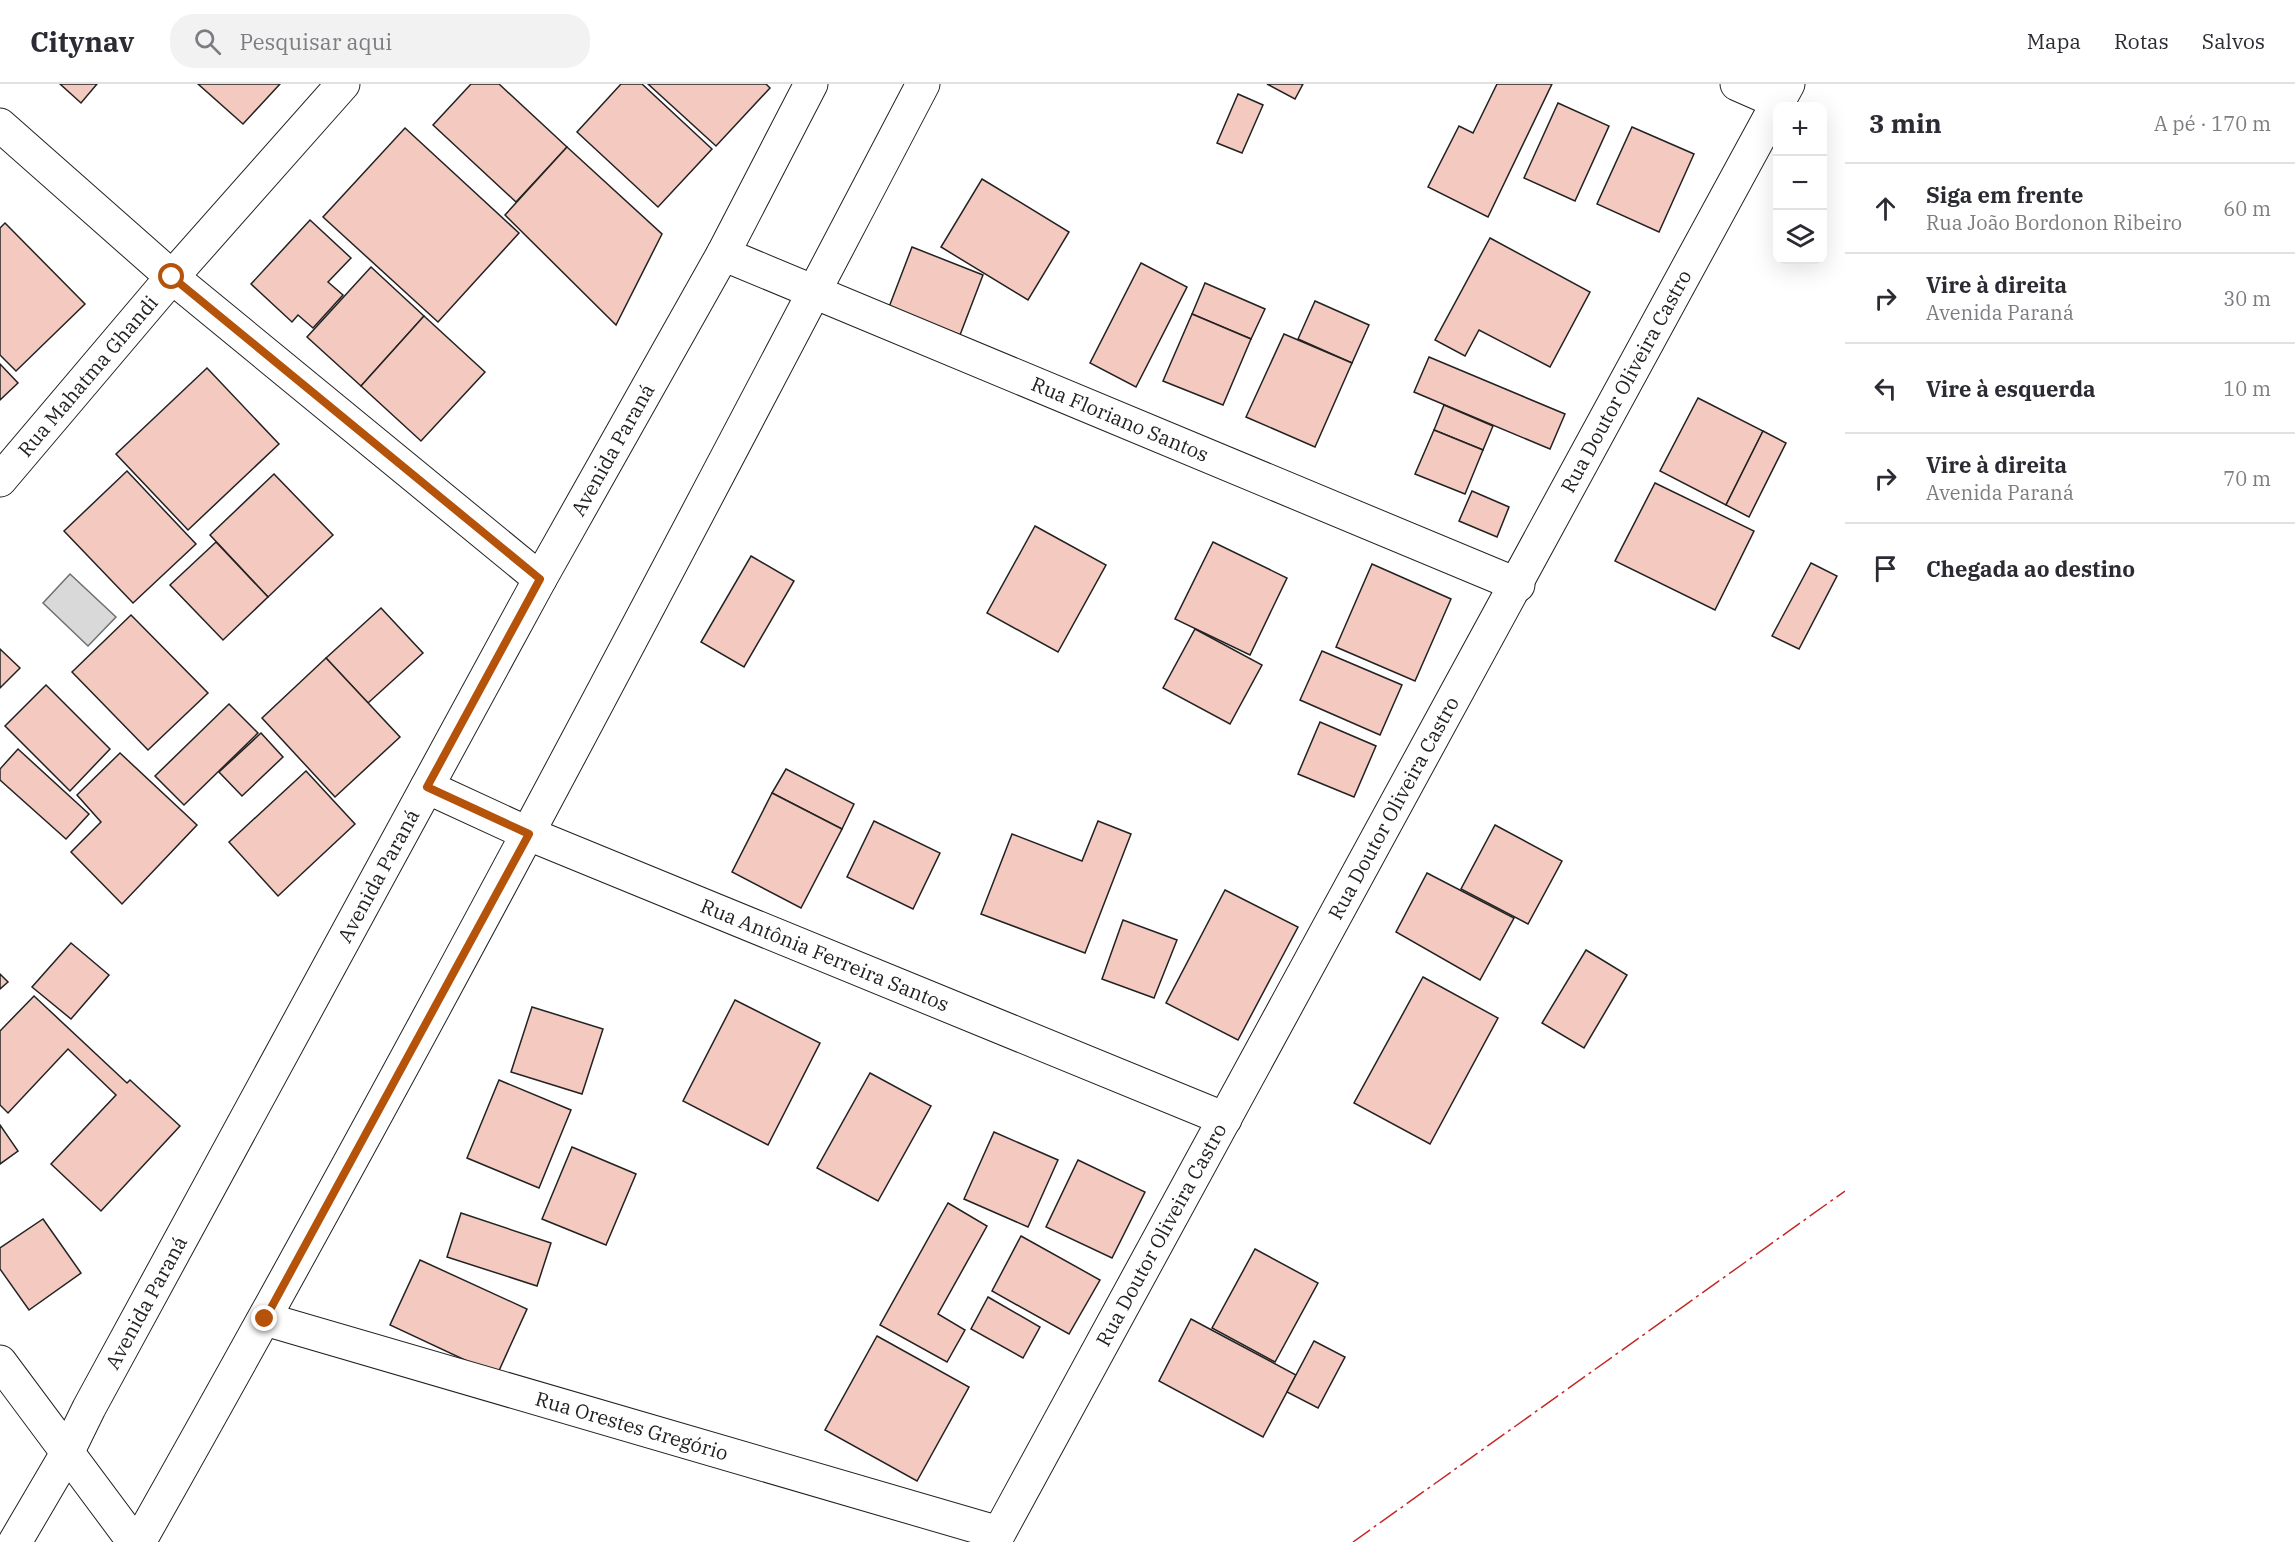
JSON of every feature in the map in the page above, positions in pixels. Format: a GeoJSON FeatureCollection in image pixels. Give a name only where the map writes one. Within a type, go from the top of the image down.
{"type":"FeatureCollection","features":[{"type":"Feature","properties":{"kind":"street","name":"Rua Mahatma Ghandi"},"geometry":{"type":"LineString","coordinates":[[0,480],[172,277],[343,84]]}},
{"type":"Feature","properties":{"kind":"street","name":"Avenida Paraná"},"geometry":{"type":"LineString","coordinates":[[15,1542],[66,1455],[89,1408],[540,579],[723,254],[811,84]]}},
{"type":"Feature","properties":{"kind":"street"},"geometry":{"type":"LineString","coordinates":[[140,1542],[265,1319],[529,834],[923,84]]}},
{"type":"Feature","properties":{"kind":"street"},"geometry":{"type":"LineString","coordinates":[[1737,84],[1783,93]]}},
{"type":"Feature","properties":{"kind":"street","name":"Rua Doutor Oliveira Castro"},"geometry":{"type":"LineString","coordinates":[[999,1533],[1518,585],[1783,93]]}},
{"type":"Feature","properties":{"kind":"street"},"geometry":{"type":"LineString","coordinates":[[0,125],[172,277],[540,579]]}},
{"type":"Feature","properties":{"kind":"street","name":"Rua Floriano Santos"},"geometry":{"type":"LineString","coordinates":[[723,254],[813,294],[1518,585]]}},
{"type":"Feature","properties":{"kind":"street","name":"Rua Antônia Ferreira Santos"},"geometry":{"type":"LineString","coordinates":[[427,787],[529,834],[1225,1119]]}},
{"type":"Feature","properties":{"kind":"street","name":"Rua Orestes Gregório"},"geometry":{"type":"LineString","coordinates":[[265,1319],[999,1533]]}},
{"type":"Feature","properties":{"kind":"street"},"geometry":{"type":"LineString","coordinates":[[0,1362],[66,1455],[134,1542]]}},
{"type":"Feature","properties":{"kind":"shaded area"},"geometry":{"type":"Polygon","coordinates":[[[70,574],[116,617],[88,646],[43,603],[70,574]]]}},
{"type":"Feature","properties":{"kind":"building"},"geometry":{"type":"Polygon","coordinates":[[[60,84],[97,84],[81,103],[60,84]]]}},
{"type":"Feature","properties":{"kind":"building"},"geometry":{"type":"Polygon","coordinates":[[[198,84],[280,84],[243,124],[198,84]]]}},
{"type":"Feature","properties":{"kind":"building"},"geometry":{"type":"Polygon","coordinates":[[[471,84],[499,84],[567,147],[516,202],[433,125],[471,84]]]}},
{"type":"Feature","properties":{"kind":"building"},"geometry":{"type":"Polygon","coordinates":[[[621,84],[642,84],[712,149],[658,207],[577,132],[621,84]]]}},
{"type":"Feature","properties":{"kind":"building"},"geometry":{"type":"Polygon","coordinates":[[[648,84],[766,84],[770,88],[716,146],[648,84]]]}},
{"type":"Feature","properties":{"kind":"building"},"geometry":{"type":"Polygon","coordinates":[[[1267,84],[1303,84],[1295,99],[1267,84]]]}},
{"type":"Feature","properties":{"kind":"building"},"geometry":{"type":"Polygon","coordinates":[[[1497,84],[1552,84],[1488,217],[1428,187],[1459,126],[1473,133],[1497,84]]]}},
{"type":"Feature","properties":{"kind":"building"},"geometry":{"type":"Polygon","coordinates":[[[1238,94],[1263,105],[1242,153],[1217,143],[1238,94]]]}},
{"type":"Feature","properties":{"kind":"building"},"geometry":{"type":"Polygon","coordinates":[[[1558,103],[1609,126],[1575,201],[1524,178],[1558,103]]]}},
{"type":"Feature","properties":{"kind":"building"},"geometry":{"type":"Polygon","coordinates":[[[1632,127],[1694,154],[1659,232],[1597,204],[1632,127]]]}},
{"type":"Feature","properties":{"kind":"building"},"geometry":{"type":"Polygon","coordinates":[[[405,128],[519,233],[438,322],[323,217],[405,128]]]}},
{"type":"Feature","properties":{"kind":"building"},"geometry":{"type":"Polygon","coordinates":[[[567,147],[662,234],[616,325],[505,215],[567,147]]]}},
{"type":"Feature","properties":{"kind":"building"},"geometry":{"type":"Polygon","coordinates":[[[982,179],[1069,232],[1028,300],[941,247],[982,179]]]}},
{"type":"Feature","properties":{"kind":"building"},"geometry":{"type":"Polygon","coordinates":[[[310,220],[351,258],[328,282],[343,295],[313,328],[298,315],[292,322],[251,284],[310,220]]]}},
{"type":"Feature","properties":{"kind":"building"},"geometry":{"type":"Polygon","coordinates":[[[5,223],[85,304],[16,371],[0,355],[0,228],[5,223]]]}},
{"type":"Feature","properties":{"kind":"building"},"geometry":{"type":"Polygon","coordinates":[[[1490,238],[1590,292],[1550,367],[1479,330],[1465,356],[1435,340],[1490,238]]]}},
{"type":"Feature","properties":{"kind":"building"},"geometry":{"type":"Polygon","coordinates":[[[912,247],[983,275],[960,335],[889,307],[912,247]]]}},
{"type":"Feature","properties":{"kind":"building"},"geometry":{"type":"Polygon","coordinates":[[[1141,263],[1187,287],[1136,387],[1090,363],[1141,263]]]}},
{"type":"Feature","properties":{"kind":"building"},"geometry":{"type":"Polygon","coordinates":[[[371,267],[424,316],[361,386],[307,337],[371,267]]]}},
{"type":"Feature","properties":{"kind":"building"},"geometry":{"type":"Polygon","coordinates":[[[1205,283],[1265,309],[1251,339],[1192,314],[1205,283]]]}},
{"type":"Feature","properties":{"kind":"building"},"geometry":{"type":"Polygon","coordinates":[[[1315,301],[1369,325],[1352,363],[1298,339],[1315,301]]]}},
{"type":"Feature","properties":{"kind":"building"},"geometry":{"type":"Polygon","coordinates":[[[1192,314],[1251,339],[1223,405],[1163,381],[1192,314]]]}},
{"type":"Feature","properties":{"kind":"building"},"geometry":{"type":"Polygon","coordinates":[[[424,316],[485,372],[421,441],[361,386],[424,316]]]}},
{"type":"Feature","properties":{"kind":"building"},"geometry":{"type":"Polygon","coordinates":[[[1284,334],[1352,363],[1315,447],[1246,417],[1284,334]]]}},
{"type":"Feature","properties":{"kind":"building"},"geometry":{"type":"Polygon","coordinates":[[[1429,357],[1565,414],[1550,449],[1414,392],[1429,357]]]}},
{"type":"Feature","properties":{"kind":"building"},"geometry":{"type":"Polygon","coordinates":[[[0,364],[18,383],[0,400],[0,364]]]}},
{"type":"Feature","properties":{"kind":"building"},"geometry":{"type":"Polygon","coordinates":[[[207,368],[279,444],[188,530],[116,454],[207,368]]]}},
{"type":"Feature","properties":{"kind":"building"},"geometry":{"type":"Polygon","coordinates":[[[1698,398],[1763,431],[1726,505],[1660,471],[1698,398]]]}},
{"type":"Feature","properties":{"kind":"building"},"geometry":{"type":"Polygon","coordinates":[[[1444,405],[1493,426],[1483,450],[1434,430],[1444,405]]]}},
{"type":"Feature","properties":{"kind":"building"},"geometry":{"type":"Polygon","coordinates":[[[1434,430],[1483,450],[1465,494],[1415,474],[1434,430]]]}},
{"type":"Feature","properties":{"kind":"building"},"geometry":{"type":"Polygon","coordinates":[[[1763,431],[1786,443],[1749,517],[1726,505],[1763,431]]]}},
{"type":"Feature","properties":{"kind":"building"},"geometry":{"type":"Polygon","coordinates":[[[127,471],[196,544],[133,603],[64,531],[127,471]]]}},
{"type":"Feature","properties":{"kind":"building"},"geometry":{"type":"Polygon","coordinates":[[[274,474],[333,535],[268,597],[210,535],[274,474]]]}},
{"type":"Feature","properties":{"kind":"building"},"geometry":{"type":"Polygon","coordinates":[[[1655,483],[1754,531],[1715,610],[1615,561],[1655,483]]]}},
{"type":"Feature","properties":{"kind":"building"},"geometry":{"type":"Polygon","coordinates":[[[1472,491],[1509,507],[1497,537],[1459,521],[1472,491]]]}},
{"type":"Feature","properties":{"kind":"building"},"geometry":{"type":"Polygon","coordinates":[[[1035,526],[1106,565],[1058,652],[987,613],[1035,526]]]}},
{"type":"Feature","properties":{"kind":"building"},"geometry":{"type":"Polygon","coordinates":[[[216,542],[268,597],[223,640],[170,585],[216,542]]]}},
{"type":"Feature","properties":{"kind":"building"},"geometry":{"type":"Polygon","coordinates":[[[1213,542],[1287,578],[1250,655],[1175,619],[1213,542]]]}},
{"type":"Feature","properties":{"kind":"building"},"geometry":{"type":"Polygon","coordinates":[[[751,556],[794,581],[744,667],[701,642],[751,556]]]}},
{"type":"Feature","properties":{"kind":"building"},"geometry":{"type":"Polygon","coordinates":[[[1811,563],[1837,576],[1799,649],[1772,636],[1811,563]]]}},
{"type":"Feature","properties":{"kind":"building"},"geometry":{"type":"Polygon","coordinates":[[[1372,564],[1451,599],[1415,681],[1336,647],[1372,564]]]}},
{"type":"Feature","properties":{"kind":"building"},"geometry":{"type":"Polygon","coordinates":[[[381,608],[423,653],[368,703],[326,658],[381,608]]]}},
{"type":"Feature","properties":{"kind":"building"},"geometry":{"type":"Polygon","coordinates":[[[131,615],[208,693],[148,750],[72,672],[131,615]]]}},
{"type":"Feature","properties":{"kind":"building"},"geometry":{"type":"Polygon","coordinates":[[[1195,629],[1262,665],[1230,724],[1163,688],[1195,629]]]}},
{"type":"Feature","properties":{"kind":"building"},"geometry":{"type":"Polygon","coordinates":[[[0,649],[20,668],[0,688],[0,649]]]}},
{"type":"Feature","properties":{"kind":"building"},"geometry":{"type":"Polygon","coordinates":[[[1322,651],[1402,685],[1380,735],[1300,700],[1322,651]]]}},
{"type":"Feature","properties":{"kind":"building"},"geometry":{"type":"Polygon","coordinates":[[[326,658],[400,737],[335,797],[262,718],[326,658]]]}},
{"type":"Feature","properties":{"kind":"building"},"geometry":{"type":"Polygon","coordinates":[[[46,685],[110,749],[70,791],[5,726],[46,685]]]}},
{"type":"Feature","properties":{"kind":"building"},"geometry":{"type":"Polygon","coordinates":[[[229,704],[258,733],[184,805],[155,776],[229,704]]]}},
{"type":"Feature","properties":{"kind":"building"},"geometry":{"type":"Polygon","coordinates":[[[1320,722],[1376,746],[1354,797],[1298,774],[1320,722]]]}},
{"type":"Feature","properties":{"kind":"building"},"geometry":{"type":"Polygon","coordinates":[[[261,733],[283,757],[242,796],[219,772],[261,733]]]}},
{"type":"Feature","properties":{"kind":"building"},"geometry":{"type":"Polygon","coordinates":[[[18,749],[89,814],[66,839],[0,780],[0,769],[18,749]]]}},
{"type":"Feature","properties":{"kind":"building"},"geometry":{"type":"Polygon","coordinates":[[[120,753],[197,825],[122,904],[71,852],[101,822],[77,795],[120,753]]]}},
{"type":"Feature","properties":{"kind":"building"},"geometry":{"type":"Polygon","coordinates":[[[786,769],[854,804],[842,829],[772,793],[786,769]]]}},
{"type":"Feature","properties":{"kind":"building"},"geometry":{"type":"Polygon","coordinates":[[[306,771],[355,824],[278,896],[229,842],[306,771]]]}},
{"type":"Feature","properties":{"kind":"building"},"geometry":{"type":"Polygon","coordinates":[[[772,793],[842,829],[801,908],[732,872],[772,793]]]}},
{"type":"Feature","properties":{"kind":"building"},"geometry":{"type":"Polygon","coordinates":[[[874,821],[940,853],[913,909],[847,877],[874,821]]]}},
{"type":"Feature","properties":{"kind":"building"},"geometry":{"type":"Polygon","coordinates":[[[1098,821],[1131,834],[1085,953],[981,914],[1012,834],[1082,861],[1098,821]]]}},
{"type":"Feature","properties":{"kind":"building"},"geometry":{"type":"Polygon","coordinates":[[[1495,825],[1562,861],[1528,924],[1461,889],[1495,825]]]}},
{"type":"Feature","properties":{"kind":"building"},"geometry":{"type":"Polygon","coordinates":[[[1427,873],[1514,918],[1480,980],[1396,932],[1427,873]]]}},
{"type":"Feature","properties":{"kind":"building"},"geometry":{"type":"Polygon","coordinates":[[[1225,890],[1298,927],[1238,1040],[1166,1003],[1225,890]]]}},
{"type":"Feature","properties":{"kind":"building"},"geometry":{"type":"Polygon","coordinates":[[[1123,920],[1177,940],[1154,998],[1102,979],[1123,920]]]}},
{"type":"Feature","properties":{"kind":"building"},"geometry":{"type":"Polygon","coordinates":[[[71,943],[109,975],[71,1019],[32,987],[71,943]]]}},
{"type":"Feature","properties":{"kind":"building"},"geometry":{"type":"Polygon","coordinates":[[[1586,950],[1627,975],[1584,1048],[1542,1023],[1586,950]]]}},
{"type":"Feature","properties":{"kind":"building"},"geometry":{"type":"Polygon","coordinates":[[[0,974],[8,982],[0,989],[0,974]]]}},
{"type":"Feature","properties":{"kind":"building"},"geometry":{"type":"Polygon","coordinates":[[[1423,977],[1498,1018],[1430,1144],[1354,1103],[1423,977]]]}},
{"type":"Feature","properties":{"kind":"building"},"geometry":{"type":"Polygon","coordinates":[[[34,996],[127,1083],[130,1080],[180,1126],[101,1211],[51,1164],[116,1095],[68,1049],[8,1113],[0,1105],[0,1031],[34,996]]]}},
{"type":"Feature","properties":{"kind":"building"},"geometry":{"type":"Polygon","coordinates":[[[735,1000],[820,1043],[768,1145],[683,1101],[735,1000]]]}},
{"type":"Feature","properties":{"kind":"building"},"geometry":{"type":"Polygon","coordinates":[[[532,1007],[603,1029],[582,1094],[511,1072],[532,1007]]]}},
{"type":"Feature","properties":{"kind":"building"},"geometry":{"type":"Polygon","coordinates":[[[870,1073],[931,1106],[878,1201],[817,1168],[870,1073]]]}},
{"type":"Feature","properties":{"kind":"building"},"geometry":{"type":"Polygon","coordinates":[[[499,1080],[571,1110],[539,1188],[467,1158],[499,1080]]]}},
{"type":"Feature","properties":{"kind":"building"},"geometry":{"type":"Polygon","coordinates":[[[0,1125],[18,1151],[0,1164],[0,1125]]]}},
{"type":"Feature","properties":{"kind":"building"},"geometry":{"type":"Polygon","coordinates":[[[994,1132],[1058,1160],[1028,1227],[964,1199],[994,1132]]]}},
{"type":"Feature","properties":{"kind":"building"},"geometry":{"type":"Polygon","coordinates":[[[572,1147],[636,1174],[606,1245],[542,1219],[572,1147]]]}},
{"type":"Feature","properties":{"kind":"building"},"geometry":{"type":"Polygon","coordinates":[[[1078,1160],[1145,1192],[1112,1258],[1046,1227],[1078,1160]]]}},
{"type":"Feature","properties":{"kind":"building"},"geometry":{"type":"Polygon","coordinates":[[[948,1203],[987,1226],[938,1314],[965,1330],[947,1362],[880,1325],[948,1203]]]}},
{"type":"Feature","properties":{"kind":"building"},"geometry":{"type":"Polygon","coordinates":[[[461,1213],[551,1243],[537,1286],[447,1257],[461,1213]]]}},
{"type":"Feature","properties":{"kind":"building"},"geometry":{"type":"Polygon","coordinates":[[[43,1219],[81,1273],[29,1310],[0,1269],[0,1248],[43,1219]]]}},
{"type":"Feature","properties":{"kind":"building"},"geometry":{"type":"Polygon","coordinates":[[[1021,1236],[1100,1280],[1069,1334],[992,1291],[1021,1236]]]}},
{"type":"Feature","properties":{"kind":"building"},"geometry":{"type":"Polygon","coordinates":[[[1255,1249],[1318,1283],[1275,1362],[1212,1328],[1255,1249]]]}},
{"type":"Feature","properties":{"kind":"building"},"geometry":{"type":"Polygon","coordinates":[[[420,1260],[527,1309],[497,1375],[390,1325],[420,1260]]]}},
{"type":"Feature","properties":{"kind":"building"},"geometry":{"type":"Polygon","coordinates":[[[988,1297],[1040,1327],[1023,1358],[971,1329],[988,1297]]]}},
{"type":"Feature","properties":{"kind":"building"},"geometry":{"type":"Polygon","coordinates":[[[1191,1319],[1296,1375],[1263,1437],[1159,1381],[1191,1319]]]}},
{"type":"Feature","properties":{"kind":"building"},"geometry":{"type":"Polygon","coordinates":[[[877,1336],[969,1387],[917,1481],[825,1430],[877,1336]]]}},
{"type":"Feature","properties":{"kind":"building"},"geometry":{"type":"Polygon","coordinates":[[[1314,1341],[1345,1357],[1318,1408],[1287,1392],[1314,1341]]]}},
{"type":"Feature","properties":{"kind":"power"},"geometry":{"type":"LineString","coordinates":[[1353,1542],[1845,1191]]}},
{"type":"Feature","properties":{"kind":"route"},"geometry":{"type":"LineString","coordinates":[[172,277],[540,579],[427,787],[529,834],[265,1319]]}}]}
